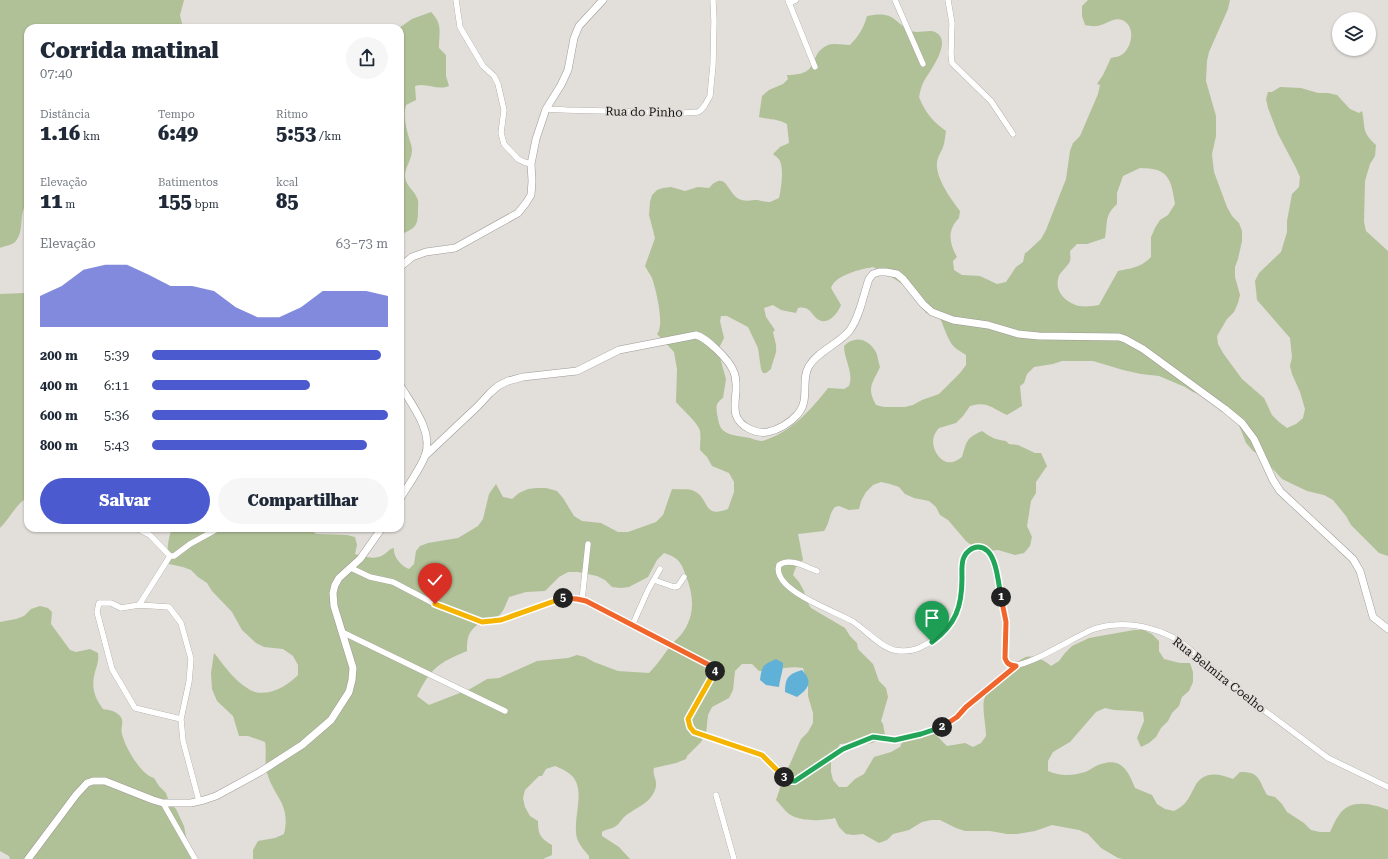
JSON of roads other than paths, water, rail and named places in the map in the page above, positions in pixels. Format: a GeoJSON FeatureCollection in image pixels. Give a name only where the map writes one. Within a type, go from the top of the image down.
{"type":"FeatureCollection","features":[{"type":"Feature","properties":{"kind":"street"},"geometry":{"type":"LineString","coordinates":[[456,0],[460,27],[483,66],[494,76],[498,84],[504,110],[501,134],[504,144],[518,159],[531,164]]}},
{"type":"Feature","properties":{"kind":"street"},"geometry":{"type":"LineString","coordinates":[[404,264],[412,257],[426,252],[455,248],[518,213],[526,203],[531,195],[531,164],[536,139],[546,109],[561,85],[568,70],[574,38],[580,26],[603,0]]}},
{"type":"Feature","properties":{"kind":"street","name":"Rua do Pinho"},"geometry":{"type":"LineString","coordinates":[[546,109],[668,113],[698,112],[708,101],[711,85],[714,21],[713,0]]}},
{"type":"Feature","properties":{"kind":"street"},"geometry":{"type":"LineString","coordinates":[[796,0],[789,2],[815,67]]}},
{"type":"Feature","properties":{"kind":"street"},"geometry":{"type":"LineString","coordinates":[[896,0],[923,64]]}},
{"type":"Feature","properties":{"kind":"street"},"geometry":{"type":"LineString","coordinates":[[948,0],[952,27],[950,54],[952,63],[991,101],[1012,134]]}},
{"type":"Feature","properties":{"kind":"street"},"geometry":{"type":"LineString","coordinates":[[404,492],[425,456],[498,386],[508,381],[523,377],[577,371],[619,350],[696,335],[702,336],[709,342],[732,368],[736,386],[735,409],[736,415],[740,422],[746,427],[755,431],[769,432],[785,425],[797,415],[804,403],[808,368],[819,355],[850,330],[855,322],[869,280],[873,274],[879,272],[891,272],[897,274],[923,304],[932,312],[952,320],[988,325],[1018,334],[1039,336],[1119,337],[1143,349],[1225,409],[1248,430],[1280,491],[1352,559],[1360,571],[1373,617],[1388,629]]}},
{"type":"Feature","properties":{"kind":"street"},"geometry":{"type":"LineString","coordinates":[[404,392],[421,420],[426,435],[428,442],[425,456]]}},
{"type":"Feature","properties":{"kind":"street"},"geometry":{"type":"LineString","coordinates":[[144,532],[150,535],[170,556]]}},
{"type":"Feature","properties":{"kind":"street"},"geometry":{"type":"LineString","coordinates":[[139,606],[170,556],[174,556],[190,544],[212,532]]}},
{"type":"Feature","properties":{"kind":"street"},"geometry":{"type":"LineString","coordinates":[[28,859],[76,795],[87,783],[92,781],[105,781],[163,803],[175,804],[199,801],[216,796],[260,772],[302,745],[331,720],[349,692],[353,668],[334,606],[333,593],[335,585],[339,578],[360,559],[379,532]]}},
{"type":"Feature","properties":{"kind":"street"},"geometry":{"type":"LineString","coordinates":[[582,600],[588,544]]}},
{"type":"Feature","properties":{"kind":"street"},"geometry":{"type":"LineString","coordinates":[[817,571],[786,561],[779,565],[778,571],[780,578],[793,591],[851,620],[889,648],[907,651],[919,648],[932,642],[955,620],[959,607],[963,557],[973,548],[981,547],[986,549],[993,557],[995,564],[1006,622],[1005,658],[1007,663],[1016,666]]}},
{"type":"Feature","properties":{"kind":"street"},"geometry":{"type":"LineString","coordinates":[[351,568],[370,577],[393,582],[435,604],[482,622],[501,620],[564,598],[582,600],[632,626],[648,590],[660,569]]}},
{"type":"Feature","properties":{"kind":"street"},"geometry":{"type":"LineString","coordinates":[[654,580],[674,587],[678,586],[684,577]]}},
{"type":"Feature","properties":{"kind":"street"},"geometry":{"type":"LineString","coordinates":[[181,719],[135,708],[112,669],[98,612],[99,603],[111,603],[121,608],[139,606],[169,606],[181,623],[190,659],[189,682],[181,719],[183,740],[199,801]]}},
{"type":"Feature","properties":{"kind":"street","name":"Rua Belmira Coelho"},"geometry":{"type":"LineString","coordinates":[[632,626],[717,669],[688,719],[690,727],[694,732],[762,755],[788,781],[795,781],[843,749],[873,737],[895,740],[942,727],[957,717],[966,707],[1016,666],[1028,662],[1094,630],[1115,625],[1140,625],[1168,634],[1180,641],[1245,696],[1328,758],[1388,787]]}},
{"type":"Feature","properties":{"kind":"street"},"geometry":{"type":"LineString","coordinates":[[342,632],[504,711]]}},
{"type":"Feature","properties":{"kind":"street"},"geometry":{"type":"LineString","coordinates":[[716,795],[734,859]]}},
{"type":"Feature","properties":{"kind":"street"},"geometry":{"type":"LineString","coordinates":[[163,803],[195,859]]}},
{"type":"Feature","properties":{"kind":"water"},"geometry":{"type":"Polygon","coordinates":[[[776,659],[783,663],[779,687],[766,685],[760,680],[764,666],[776,659]]]}},
{"type":"Feature","properties":{"kind":"water"},"geometry":{"type":"Polygon","coordinates":[[[802,670],[808,678],[807,688],[797,697],[785,692],[786,683],[789,677],[802,670]]]}}]}
